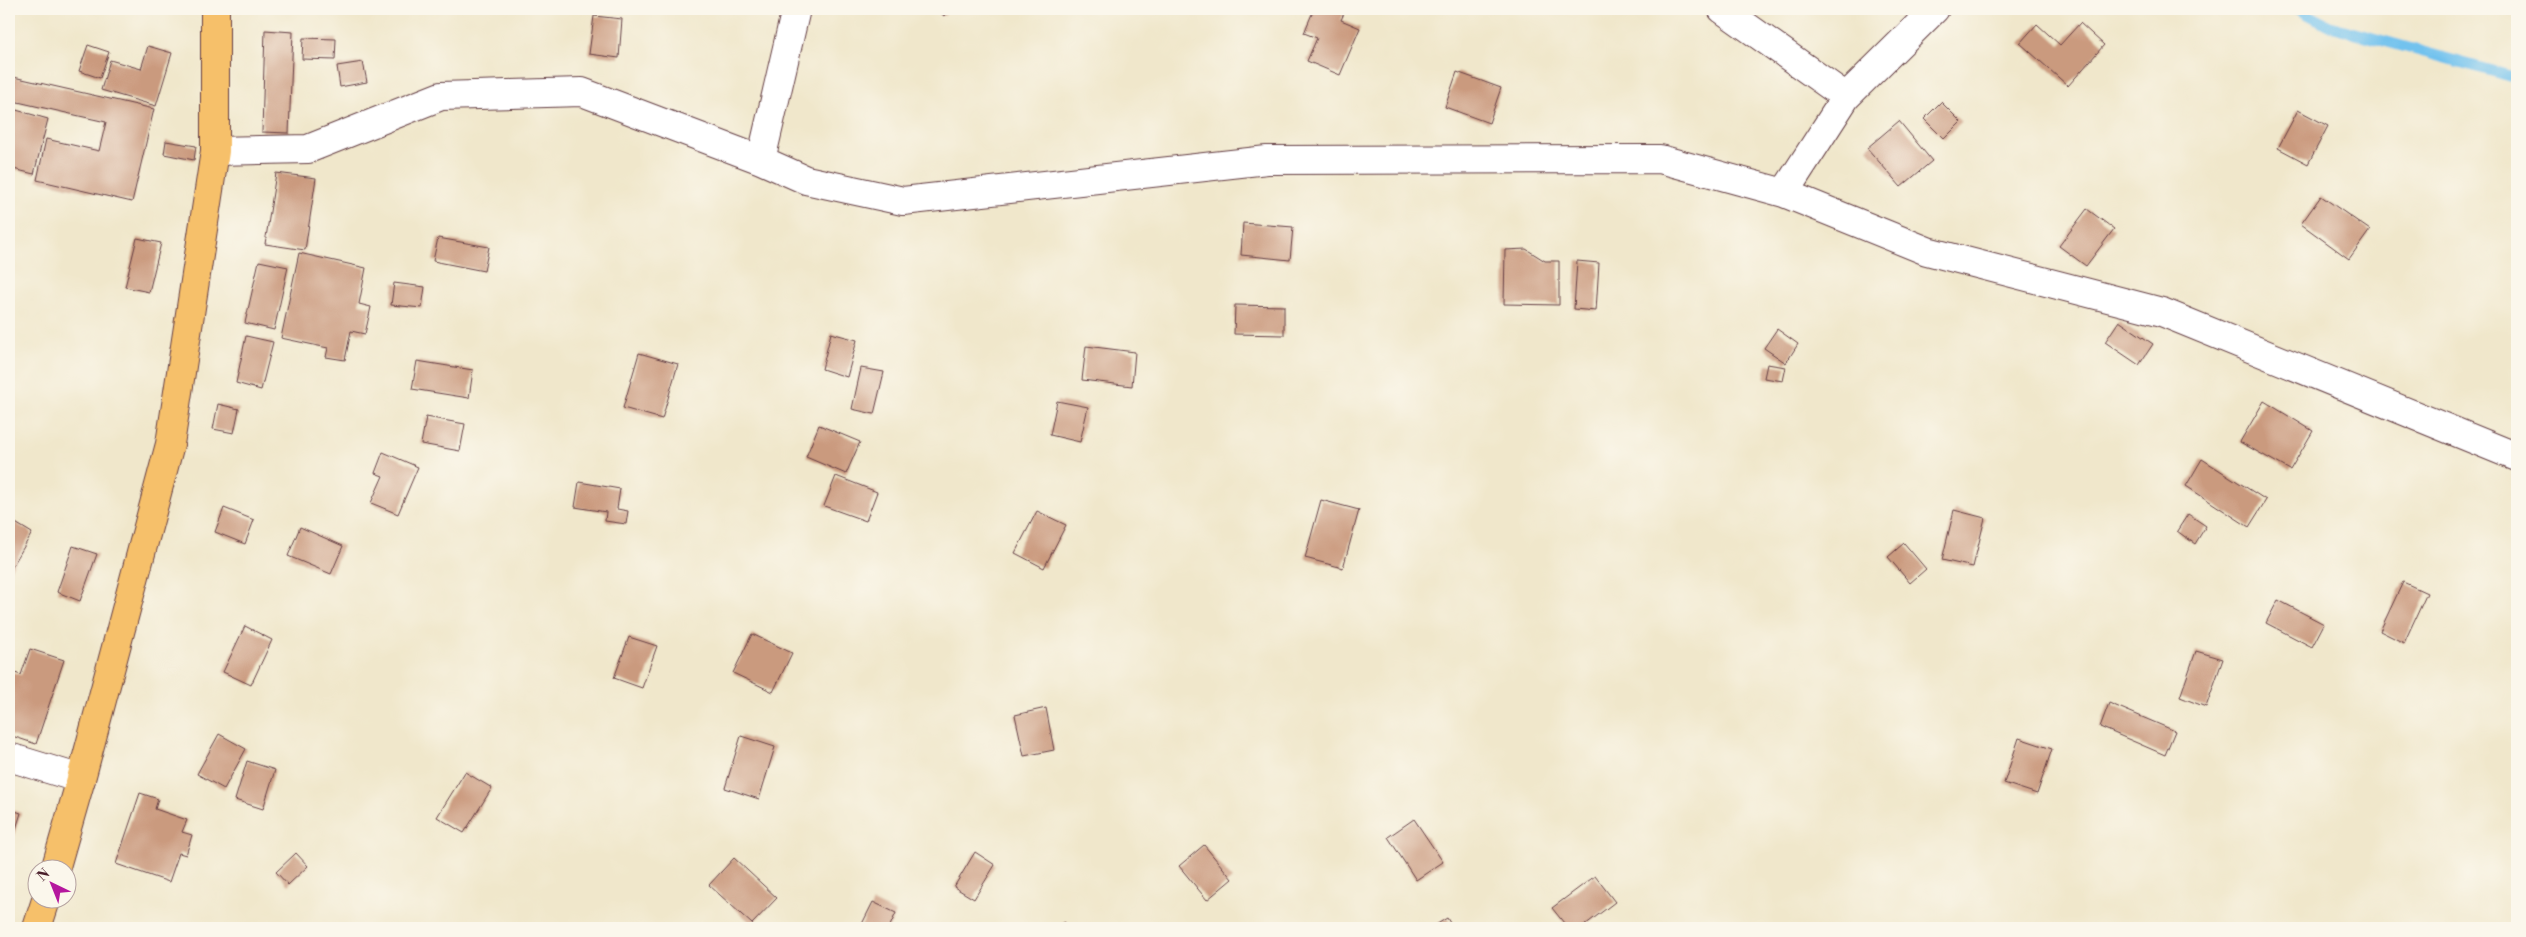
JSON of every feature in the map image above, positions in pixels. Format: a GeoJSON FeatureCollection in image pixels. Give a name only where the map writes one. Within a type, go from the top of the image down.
{"type":"FeatureCollection","features":[{"type":"Feature","properties":{"kind":"main road"},"geometry":{"type":"LineString","coordinates":[[58,860],[170,444],[215,151],[215,9]]}},
{"type":"Feature","properties":{"kind":"main road"},"geometry":{"type":"LineString","coordinates":[[37,928],[43,910]]}},
{"type":"Feature","properties":{"kind":"street"},"geometry":{"type":"LineString","coordinates":[[761,160],[796,9]]}},
{"type":"Feature","properties":{"kind":"street"},"geometry":{"type":"LineString","coordinates":[[1722,9],[1846,97]]}},
{"type":"Feature","properties":{"kind":"street"},"geometry":{"type":"LineString","coordinates":[[1784,193],[1846,97],[1935,9]]}},
{"type":"Feature","properties":{"kind":"street"},"geometry":{"type":"LineString","coordinates":[[215,151],[308,149],[441,96],[582,92],[761,160],[806,180],[903,201],[1276,160],[1660,159],[1784,193],[1927,250],[2162,312],[2517,457]]}},
{"type":"Feature","properties":{"kind":"street"},"geometry":{"type":"LineString","coordinates":[[9,757],[81,779]]}},
{"type":"Feature","properties":{"kind":"building"},"geometry":{"type":"Polygon","coordinates":[[[351,9],[368,9],[366,14],[351,9]]]}},
{"type":"Feature","properties":{"kind":"building"},"geometry":{"type":"Polygon","coordinates":[[[936,9],[950,9],[944,16],[936,9]]]}},
{"type":"Feature","properties":{"kind":"building"},"geometry":{"type":"Polygon","coordinates":[[[1314,9],[1346,9],[1341,20],[1360,28],[1340,75],[1307,61],[1317,38],[1304,33],[1314,9]]]}},
{"type":"Feature","properties":{"kind":"building"},"geometry":{"type":"Polygon","coordinates":[[[594,16],[622,19],[619,58],[589,54],[594,16]]]}},
{"type":"Feature","properties":{"kind":"building"},"geometry":{"type":"Polygon","coordinates":[[[2080,23],[2104,45],[2068,86],[2020,43],[2037,24],[2060,45],[2080,23]]]}},
{"type":"Feature","properties":{"kind":"building"},"geometry":{"type":"Polygon","coordinates":[[[265,30],[293,32],[289,133],[262,132],[265,30]]]}},
{"type":"Feature","properties":{"kind":"building"},"geometry":{"type":"Polygon","coordinates":[[[303,38],[336,39],[335,60],[302,59],[303,38]]]}},
{"type":"Feature","properties":{"kind":"building"},"geometry":{"type":"Polygon","coordinates":[[[88,45],[109,52],[100,78],[79,71],[88,45]]]}},
{"type":"Feature","properties":{"kind":"building"},"geometry":{"type":"Polygon","coordinates":[[[148,46],[172,53],[156,106],[101,90],[110,60],[141,69],[148,46]]]}},
{"type":"Feature","properties":{"kind":"building"},"geometry":{"type":"Polygon","coordinates":[[[363,62],[367,82],[340,87],[337,66],[363,62]]]}},
{"type":"Feature","properties":{"kind":"building"},"geometry":{"type":"Polygon","coordinates":[[[1457,72],[1501,88],[1489,123],[1445,107],[1457,72]]]}},
{"type":"Feature","properties":{"kind":"building"},"geometry":{"type":"Polygon","coordinates":[[[9,76],[154,109],[132,202],[37,180],[46,139],[99,151],[106,122],[9,100],[9,76]]]}},
{"type":"Feature","properties":{"kind":"building"},"geometry":{"type":"Polygon","coordinates":[[[1941,102],[1961,122],[1944,139],[1924,119],[1941,102]]]}},
{"type":"Feature","properties":{"kind":"building"},"geometry":{"type":"Polygon","coordinates":[[[9,108],[48,119],[34,174],[9,168],[9,108]]]}},
{"type":"Feature","properties":{"kind":"building"},"geometry":{"type":"Polygon","coordinates":[[[2298,110],[2328,126],[2308,164],[2278,148],[2298,110]]]}},
{"type":"Feature","properties":{"kind":"building"},"geometry":{"type":"Polygon","coordinates":[[[1899,121],[1932,161],[1901,187],[1867,148],[1899,121]]]}},
{"type":"Feature","properties":{"kind":"building"},"geometry":{"type":"Polygon","coordinates":[[[166,141],[196,146],[194,160],[164,154],[166,141]]]}},
{"type":"Feature","properties":{"kind":"building"},"geometry":{"type":"Polygon","coordinates":[[[276,173],[316,178],[305,250],[265,244],[276,173]]]}},
{"type":"Feature","properties":{"kind":"building"},"geometry":{"type":"Polygon","coordinates":[[[2321,196],[2370,230],[2349,259],[2301,224],[2321,196]]]}},
{"type":"Feature","properties":{"kind":"building"},"geometry":{"type":"Polygon","coordinates":[[[2087,209],[2114,229],[2086,266],[2059,246],[2087,209]]]}},
{"type":"Feature","properties":{"kind":"building"},"geometry":{"type":"Polygon","coordinates":[[[1243,223],[1293,227],[1290,260],[1241,255],[1243,223]]]}},
{"type":"Feature","properties":{"kind":"building"},"geometry":{"type":"Polygon","coordinates":[[[137,238],[161,243],[149,292],[125,287],[137,238]]]}},
{"type":"Feature","properties":{"kind":"building"},"geometry":{"type":"Polygon","coordinates":[[[438,238],[489,247],[484,271],[433,261],[438,238]]]}},
{"type":"Feature","properties":{"kind":"building"},"geometry":{"type":"Polygon","coordinates":[[[1526,249],[1545,261],[1559,261],[1559,305],[1504,304],[1505,250],[1526,249]]]}},
{"type":"Feature","properties":{"kind":"building"},"geometry":{"type":"Polygon","coordinates":[[[299,253],[366,268],[359,304],[371,307],[365,334],[351,331],[345,360],[326,357],[328,348],[281,338],[299,253]]]}},
{"type":"Feature","properties":{"kind":"building"},"geometry":{"type":"Polygon","coordinates":[[[259,261],[288,267],[274,330],[245,323],[259,261]]]}},
{"type":"Feature","properties":{"kind":"building"},"geometry":{"type":"Polygon","coordinates":[[[1577,261],[1599,263],[1596,311],[1574,309],[1577,261]]]}},
{"type":"Feature","properties":{"kind":"building"},"geometry":{"type":"Polygon","coordinates":[[[394,283],[425,287],[422,308],[391,305],[394,283]]]}},
{"type":"Feature","properties":{"kind":"building"},"geometry":{"type":"Polygon","coordinates":[[[1235,305],[1284,306],[1284,335],[1234,334],[1235,305]]]}},
{"type":"Feature","properties":{"kind":"building"},"geometry":{"type":"Polygon","coordinates":[[[2119,321],[2153,344],[2139,365],[2105,342],[2119,321]]]}},
{"type":"Feature","properties":{"kind":"building"},"geometry":{"type":"Polygon","coordinates":[[[1777,329],[1798,344],[1786,363],[1764,348],[1777,329]]]}},
{"type":"Feature","properties":{"kind":"building"},"geometry":{"type":"Polygon","coordinates":[[[831,333],[857,340],[847,377],[822,369],[831,333]]]}},
{"type":"Feature","properties":{"kind":"building"},"geometry":{"type":"Polygon","coordinates":[[[246,336],[273,342],[261,390],[236,383],[246,336]]]}},
{"type":"Feature","properties":{"kind":"building"},"geometry":{"type":"Polygon","coordinates":[[[1086,346],[1135,352],[1132,386],[1082,380],[1086,346]]]}},
{"type":"Feature","properties":{"kind":"building"},"geometry":{"type":"Polygon","coordinates":[[[639,353],[678,364],[662,419],[623,408],[639,353]]]}},
{"type":"Feature","properties":{"kind":"building"},"geometry":{"type":"Polygon","coordinates":[[[417,361],[473,370],[469,398],[412,389],[417,361]]]}},
{"type":"Feature","properties":{"kind":"building"},"geometry":{"type":"Polygon","coordinates":[[[1767,364],[1786,367],[1783,381],[1764,378],[1767,364]]]}},
{"type":"Feature","properties":{"kind":"building"},"geometry":{"type":"Polygon","coordinates":[[[861,368],[884,372],[874,414],[852,409],[861,368]]]}},
{"type":"Feature","properties":{"kind":"building"},"geometry":{"type":"Polygon","coordinates":[[[1057,401],[1088,407],[1080,442],[1050,435],[1057,401]]]}},
{"type":"Feature","properties":{"kind":"building"},"geometry":{"type":"Polygon","coordinates":[[[2264,401],[2313,431],[2290,470],[2240,442],[2264,401]]]}},
{"type":"Feature","properties":{"kind":"building"},"geometry":{"type":"Polygon","coordinates":[[[218,404],[239,409],[234,433],[213,429],[218,404]]]}},
{"type":"Feature","properties":{"kind":"building"},"geometry":{"type":"Polygon","coordinates":[[[426,417],[465,424],[460,451],[421,444],[426,417]]]}},
{"type":"Feature","properties":{"kind":"building"},"geometry":{"type":"Polygon","coordinates":[[[819,425],[860,442],[846,474],[806,457],[819,425]]]}},
{"type":"Feature","properties":{"kind":"building"},"geometry":{"type":"Polygon","coordinates":[[[383,452],[418,467],[398,514],[371,503],[383,476],[375,473],[383,452]]]}},
{"type":"Feature","properties":{"kind":"building"},"geometry":{"type":"Polygon","coordinates":[[[2202,459],[2266,500],[2249,527],[2186,486],[2202,459]]]}},
{"type":"Feature","properties":{"kind":"building"},"geometry":{"type":"Polygon","coordinates":[[[836,476],[877,492],[866,521],[824,506],[836,476]]]}},
{"type":"Feature","properties":{"kind":"building"},"geometry":{"type":"Polygon","coordinates":[[[579,482],[620,489],[617,509],[628,511],[626,524],[605,521],[606,512],[575,507],[579,482]]]}},
{"type":"Feature","properties":{"kind":"building"},"geometry":{"type":"Polygon","coordinates":[[[1321,500],[1359,510],[1343,568],[1305,558],[1321,500]]]}},
{"type":"Feature","properties":{"kind":"building"},"geometry":{"type":"Polygon","coordinates":[[[224,508],[254,520],[245,544],[215,532],[224,508]]]}},
{"type":"Feature","properties":{"kind":"building"},"geometry":{"type":"Polygon","coordinates":[[[1954,510],[1985,518],[1973,567],[1942,560],[1954,510]]]}},
{"type":"Feature","properties":{"kind":"building"},"geometry":{"type":"Polygon","coordinates":[[[1037,511],[1066,525],[1044,568],[1015,553],[1037,511]]]}},
{"type":"Feature","properties":{"kind":"building"},"geometry":{"type":"Polygon","coordinates":[[[2188,514],[2206,526],[2195,544],[2177,531],[2188,514]]]}},
{"type":"Feature","properties":{"kind":"building"},"geometry":{"type":"Polygon","coordinates":[[[9,519],[32,533],[9,572],[9,519]]]}},
{"type":"Feature","properties":{"kind":"building"},"geometry":{"type":"Polygon","coordinates":[[[300,527],[343,546],[331,574],[288,556],[300,527]]]}},
{"type":"Feature","properties":{"kind":"building"},"geometry":{"type":"Polygon","coordinates":[[[1904,543],[1926,569],[1910,583],[1888,557],[1904,543]]]}},
{"type":"Feature","properties":{"kind":"building"},"geometry":{"type":"Polygon","coordinates":[[[73,546],[97,554],[80,601],[57,592],[73,546]]]}},
{"type":"Feature","properties":{"kind":"building"},"geometry":{"type":"Polygon","coordinates":[[[2403,582],[2427,593],[2404,643],[2380,631],[2403,582]]]}},
{"type":"Feature","properties":{"kind":"building"},"geometry":{"type":"Polygon","coordinates":[[[2278,600],[2324,624],[2312,647],[2266,623],[2278,600]]]}},
{"type":"Feature","properties":{"kind":"building"},"geometry":{"type":"Polygon","coordinates":[[[245,626],[272,640],[251,685],[223,672],[245,626]]]}},
{"type":"Feature","properties":{"kind":"building"},"geometry":{"type":"Polygon","coordinates":[[[752,634],[792,653],[773,692],[733,673],[752,634]]]}},
{"type":"Feature","properties":{"kind":"building"},"geometry":{"type":"Polygon","coordinates":[[[629,637],[657,646],[642,688],[614,678],[629,637]]]}},
{"type":"Feature","properties":{"kind":"building"},"geometry":{"type":"Polygon","coordinates":[[[30,649],[64,660],[36,744],[9,735],[9,671],[21,675],[30,649]]]}},
{"type":"Feature","properties":{"kind":"building"},"geometry":{"type":"Polygon","coordinates":[[[2196,651],[2223,659],[2206,707],[2180,697],[2196,651]]]}},
{"type":"Feature","properties":{"kind":"building"},"geometry":{"type":"Polygon","coordinates":[[[2109,703],[2175,731],[2165,755],[2100,727],[2109,703]]]}},
{"type":"Feature","properties":{"kind":"building"},"geometry":{"type":"Polygon","coordinates":[[[1046,708],[1054,750],[1024,756],[1015,715],[1046,708]]]}},
{"type":"Feature","properties":{"kind":"building"},"geometry":{"type":"Polygon","coordinates":[[[219,734],[246,749],[224,789],[197,774],[219,734]]]}},
{"type":"Feature","properties":{"kind":"building"},"geometry":{"type":"Polygon","coordinates":[[[741,736],[775,747],[759,799],[725,788],[741,736]]]}},
{"type":"Feature","properties":{"kind":"building"},"geometry":{"type":"Polygon","coordinates":[[[2019,738],[2052,749],[2037,794],[2004,783],[2019,738]]]}},
{"type":"Feature","properties":{"kind":"building"},"geometry":{"type":"Polygon","coordinates":[[[247,761],[275,770],[263,809],[235,800],[247,761]]]}},
{"type":"Feature","properties":{"kind":"building"},"geometry":{"type":"Polygon","coordinates":[[[465,772],[492,788],[464,833],[437,817],[465,772]]]}},
{"type":"Feature","properties":{"kind":"building"},"geometry":{"type":"Polygon","coordinates":[[[140,793],[158,799],[155,809],[187,820],[182,832],[192,835],[186,855],[179,853],[169,882],[116,864],[140,793]]]}},
{"type":"Feature","properties":{"kind":"building"},"geometry":{"type":"Polygon","coordinates":[[[9,809],[21,813],[9,851],[9,809]]]}},
{"type":"Feature","properties":{"kind":"building"},"geometry":{"type":"Polygon","coordinates":[[[1414,819],[1443,862],[1416,880],[1388,837],[1414,819]]]}},
{"type":"Feature","properties":{"kind":"building"},"geometry":{"type":"Polygon","coordinates":[[[1204,845],[1232,879],[1207,900],[1179,866],[1204,845]]]}},
{"type":"Feature","properties":{"kind":"building"},"geometry":{"type":"Polygon","coordinates":[[[975,852],[995,865],[974,899],[954,887],[975,852]]]}},
{"type":"Feature","properties":{"kind":"building"},"geometry":{"type":"Polygon","coordinates":[[[296,853],[308,866],[288,885],[276,872],[296,853]]]}},
{"type":"Feature","properties":{"kind":"building"},"geometry":{"type":"Polygon","coordinates":[[[734,858],[777,898],[752,924],[709,885],[734,858]]]}},
{"type":"Feature","properties":{"kind":"building"},"geometry":{"type":"Polygon","coordinates":[[[1595,876],[1615,902],[1581,928],[1568,928],[1552,908],[1595,876]]]}},
{"type":"Feature","properties":{"kind":"building"},"geometry":{"type":"Polygon","coordinates":[[[873,902],[896,913],[889,928],[860,928],[873,902]]]}},
{"type":"Feature","properties":{"kind":"building"},"geometry":{"type":"Polygon","coordinates":[[[1447,918],[1453,928],[1431,928],[1447,918]]]}},
{"type":"Feature","properties":{"kind":"building"},"geometry":{"type":"Polygon","coordinates":[[[1064,922],[1073,928],[1060,928],[1064,922]]]}},
{"type":"Feature","properties":{"kind":"waterway"},"geometry":{"type":"LineString","coordinates":[[2298,9],[2330,26],[2517,78]]}}]}
